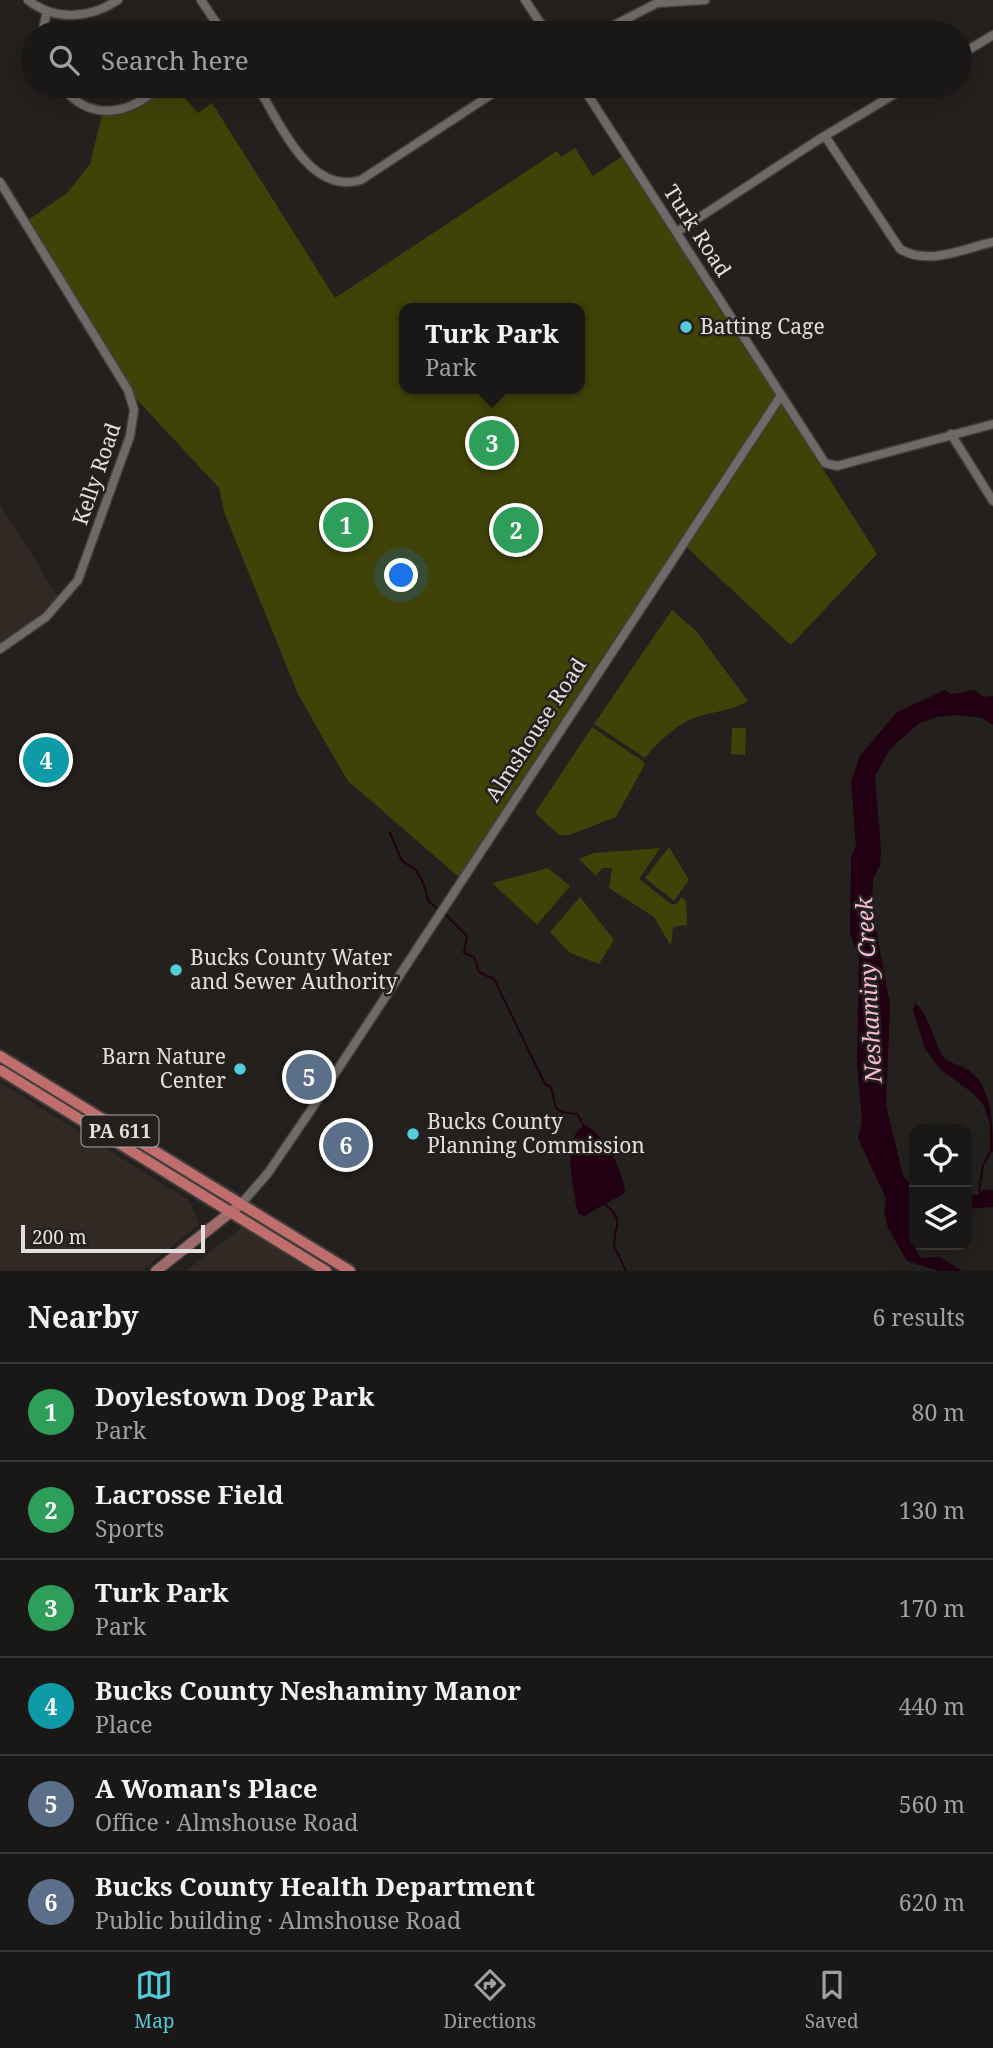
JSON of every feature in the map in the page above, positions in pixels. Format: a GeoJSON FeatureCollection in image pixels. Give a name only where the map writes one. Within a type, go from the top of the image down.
{"type":"FeatureCollection","features":[{"type":"Feature","properties":{"kind":"highway","name":"PA 611"},"geometry":{"type":"LineString","coordinates":[[0,1056],[350,1271]]}},
{"type":"Feature","properties":{"kind":"highway","name":"PA 611"},"geometry":{"type":"LineString","coordinates":[[0,1070],[326,1271]]}},
{"type":"Feature","properties":{"kind":"main road","name":"Almshouse Road"},"geometry":{"type":"LineString","coordinates":[[156,1271],[241,1204]]}},
{"type":"Feature","properties":{"kind":"street"},"geometry":{"type":"LineString","coordinates":[[28,0],[47,12],[84,15],[98,12],[118,0]]}},
{"type":"Feature","properties":{"kind":"street"},"geometry":{"type":"LineString","coordinates":[[201,0],[215,21]]}},
{"type":"Feature","properties":{"kind":"street"},"geometry":{"type":"LineString","coordinates":[[525,0],[539,21]]}},
{"type":"Feature","properties":{"kind":"street"},"geometry":{"type":"LineString","coordinates":[[622,21],[657,3],[705,0]]}},
{"type":"Feature","properties":{"kind":"street"},"geometry":{"type":"LineString","coordinates":[[45,21],[47,12]]}},
{"type":"Feature","properties":{"kind":"street"},"geometry":{"type":"LineString","coordinates":[[972,48],[993,35]]}},
{"type":"Feature","properties":{"kind":"street"},"geometry":{"type":"LineString","coordinates":[[73,98],[77,102],[103,111],[131,108],[143,98]]}},
{"type":"Feature","properties":{"kind":"street"},"geometry":{"type":"LineString","coordinates":[[265,98],[311,169],[329,180],[349,183],[361,180],[486,98]]}},
{"type":"Feature","properties":{"kind":"street","name":"Turk Road"},"geometry":{"type":"LineString","coordinates":[[590,98],[780,397]]}},
{"type":"Feature","properties":{"kind":"street"},"geometry":{"type":"LineString","coordinates":[[677,232],[888,98]]}},
{"type":"Feature","properties":{"kind":"street"},"geometry":{"type":"LineString","coordinates":[[825,136],[900,250],[916,257],[930,257],[993,242]]}},
{"type":"Feature","properties":{"kind":"street","name":"Kelly Road"},"geometry":{"type":"LineString","coordinates":[[0,182],[128,390],[134,416],[130,436],[78,580],[46,617],[0,649]]}},
{"type":"Feature","properties":{"kind":"street"},"geometry":{"type":"LineString","coordinates":[[780,397],[825,463],[837,466],[993,424]]}},
{"type":"Feature","properties":{"kind":"street","name":"Almshouse Road"},"geometry":{"type":"LineString","coordinates":[[241,1204],[268,1174],[317,1101],[780,397]]}},
{"type":"Feature","properties":{"kind":"street"},"geometry":{"type":"LineString","coordinates":[[951,434],[993,502]]}},
{"type":"Feature","properties":{"kind":"shaded area"},"geometry":{"type":"Polygon","coordinates":[[[0,504],[58,597],[43,614],[0,643],[0,504]]]}},
{"type":"Feature","properties":{"kind":"shaded area"},"geometry":{"type":"Polygon","coordinates":[[[0,1082],[190,1201],[199,1225],[141,1271],[0,1271],[0,1082]]]}},
{"type":"Feature","properties":{"kind":"shaded area"},"geometry":{"type":"Polygon","coordinates":[[[242,1227],[312,1271],[186,1271],[242,1227]]]}},
{"type":"Feature","properties":{"kind":"green space"},"geometry":{"type":"Polygon","coordinates":[[[138,98],[185,98],[198,113],[212,103],[335,298],[557,151],[561,157],[575,148],[593,176],[624,155],[877,554],[791,645],[683,544],[461,879],[347,780],[298,694],[224,512],[219,488],[128,390],[24,223],[67,193],[90,164],[103,111],[116,111],[138,98]]]}},
{"type":"Feature","properties":{"kind":"green space"},"geometry":{"type":"Polygon","coordinates":[[[672,610],[696,631],[748,701],[687,721],[667,735],[645,758],[594,724],[672,610]]]}},
{"type":"Feature","properties":{"kind":"green space"},"geometry":{"type":"Polygon","coordinates":[[[592,727],[644,762],[644,766],[616,817],[569,835],[559,835],[535,813],[592,727]]]}},
{"type":"Feature","properties":{"kind":"green space"},"geometry":{"type":"Polygon","coordinates":[[[732,728],[746,728],[745,755],[731,754],[732,728]]]}},
{"type":"Feature","properties":{"kind":"green space"},"geometry":{"type":"Polygon","coordinates":[[[669,847],[689,880],[674,901],[645,878],[669,847]]]}},
{"type":"Feature","properties":{"kind":"green space"},"geometry":{"type":"Polygon","coordinates":[[[660,848],[639,879],[671,904],[677,904],[681,897],[686,901],[687,925],[673,927],[671,946],[654,917],[609,888],[612,868],[602,868],[596,876],[579,859],[594,853],[660,848]]]}},
{"type":"Feature","properties":{"kind":"green space"},"geometry":{"type":"Polygon","coordinates":[[[548,868],[570,886],[537,925],[492,883],[548,868]]]}},
{"type":"Feature","properties":{"kind":"green space"},"geometry":{"type":"Polygon","coordinates":[[[580,897],[614,940],[599,964],[570,953],[550,932],[580,897]]]}},
{"type":"Feature","properties":{"kind":"water","name":"Neshaminy Creek"},"geometry":{"type":"Polygon","coordinates":[[[945,690],[951,694],[975,690],[984,697],[993,696],[993,725],[982,718],[958,715],[936,717],[918,724],[890,749],[875,776],[881,848],[880,865],[873,879],[872,907],[890,1005],[886,1105],[903,1176],[909,1183],[909,1250],[916,1250],[921,1258],[940,1257],[962,1271],[939,1271],[907,1261],[888,1228],[884,1211],[886,1198],[858,1139],[862,1122],[857,1064],[859,958],[850,933],[851,857],[856,846],[851,781],[860,756],[897,712],[945,690]]]}},
{"type":"Feature","properties":{"kind":"water"},"geometry":{"type":"Polygon","coordinates":[[[915,1003],[923,1013],[944,1058],[965,1068],[981,1084],[990,1105],[993,1152],[990,1151],[990,1124],[984,1106],[974,1094],[941,1070],[925,1049],[913,1010],[915,1003]]]}},
{"type":"Feature","properties":{"kind":"water"},"geometry":{"type":"Polygon","coordinates":[[[585,1125],[599,1136],[612,1154],[625,1193],[584,1216],[579,1214],[576,1206],[570,1162],[573,1140],[585,1125]]]}},
{"type":"Feature","properties":{"kind":"water"},"geometry":{"type":"Polygon","coordinates":[[[983,1190],[993,1190],[993,1207],[972,1209],[972,1194],[978,1195],[983,1190]]]}},
{"type":"Feature","properties":{"kind":"waterway"},"geometry":{"type":"LineString","coordinates":[[390,833],[402,861],[415,869],[422,880],[429,902],[437,908]]}},
{"type":"Feature","properties":{"kind":"waterway"},"geometry":{"type":"LineString","coordinates":[[445,914],[467,936],[464,953],[474,957],[479,972],[494,979],[545,1084],[551,1087],[556,1108],[562,1112],[577,1114],[585,1128]]}},
{"type":"Feature","properties":{"kind":"waterway"},"geometry":{"type":"LineString","coordinates":[[982,1195],[979,1191],[983,1165],[991,1151]]}},
{"type":"Feature","properties":{"kind":"waterway"},"geometry":{"type":"LineString","coordinates":[[605,1204],[617,1220],[614,1246],[626,1271]]}},
{"type":"Feature","properties":{"kind":"place","name":"Batting Cage"},"geometry":{"type":"Point","coordinates":[686,327]}},
{"type":"Feature","properties":{"kind":"place","name":"Turk Park"},"geometry":{"type":"Point","coordinates":[492,443]}},
{"type":"Feature","properties":{"kind":"place","name":"Doylestown Dog Park"},"geometry":{"type":"Point","coordinates":[346,525]}},
{"type":"Feature","properties":{"kind":"place","name":"Lacrosse Field"},"geometry":{"type":"Point","coordinates":[516,530]}},
{"type":"Feature","properties":{"kind":"place","name":"Bucks County Neshaminy Manor"},"geometry":{"type":"Point","coordinates":[46,760]}},
{"type":"Feature","properties":{"kind":"place","name":"Bucks County Water and Sewer Authority"},"geometry":{"type":"Point","coordinates":[176,970]}},
{"type":"Feature","properties":{"kind":"place","name":"Barn Nature Center"},"geometry":{"type":"Point","coordinates":[240,1069]}},
{"type":"Feature","properties":{"kind":"place","name":"A Woman's Place"},"geometry":{"type":"Point","coordinates":[309,1077]}},
{"type":"Feature","properties":{"kind":"place","name":"Bucks County Planning Commission"},"geometry":{"type":"Point","coordinates":[413,1134]}},
{"type":"Feature","properties":{"kind":"place","name":"Bucks County Health Department"},"geometry":{"type":"Point","coordinates":[346,1145]}}]}
